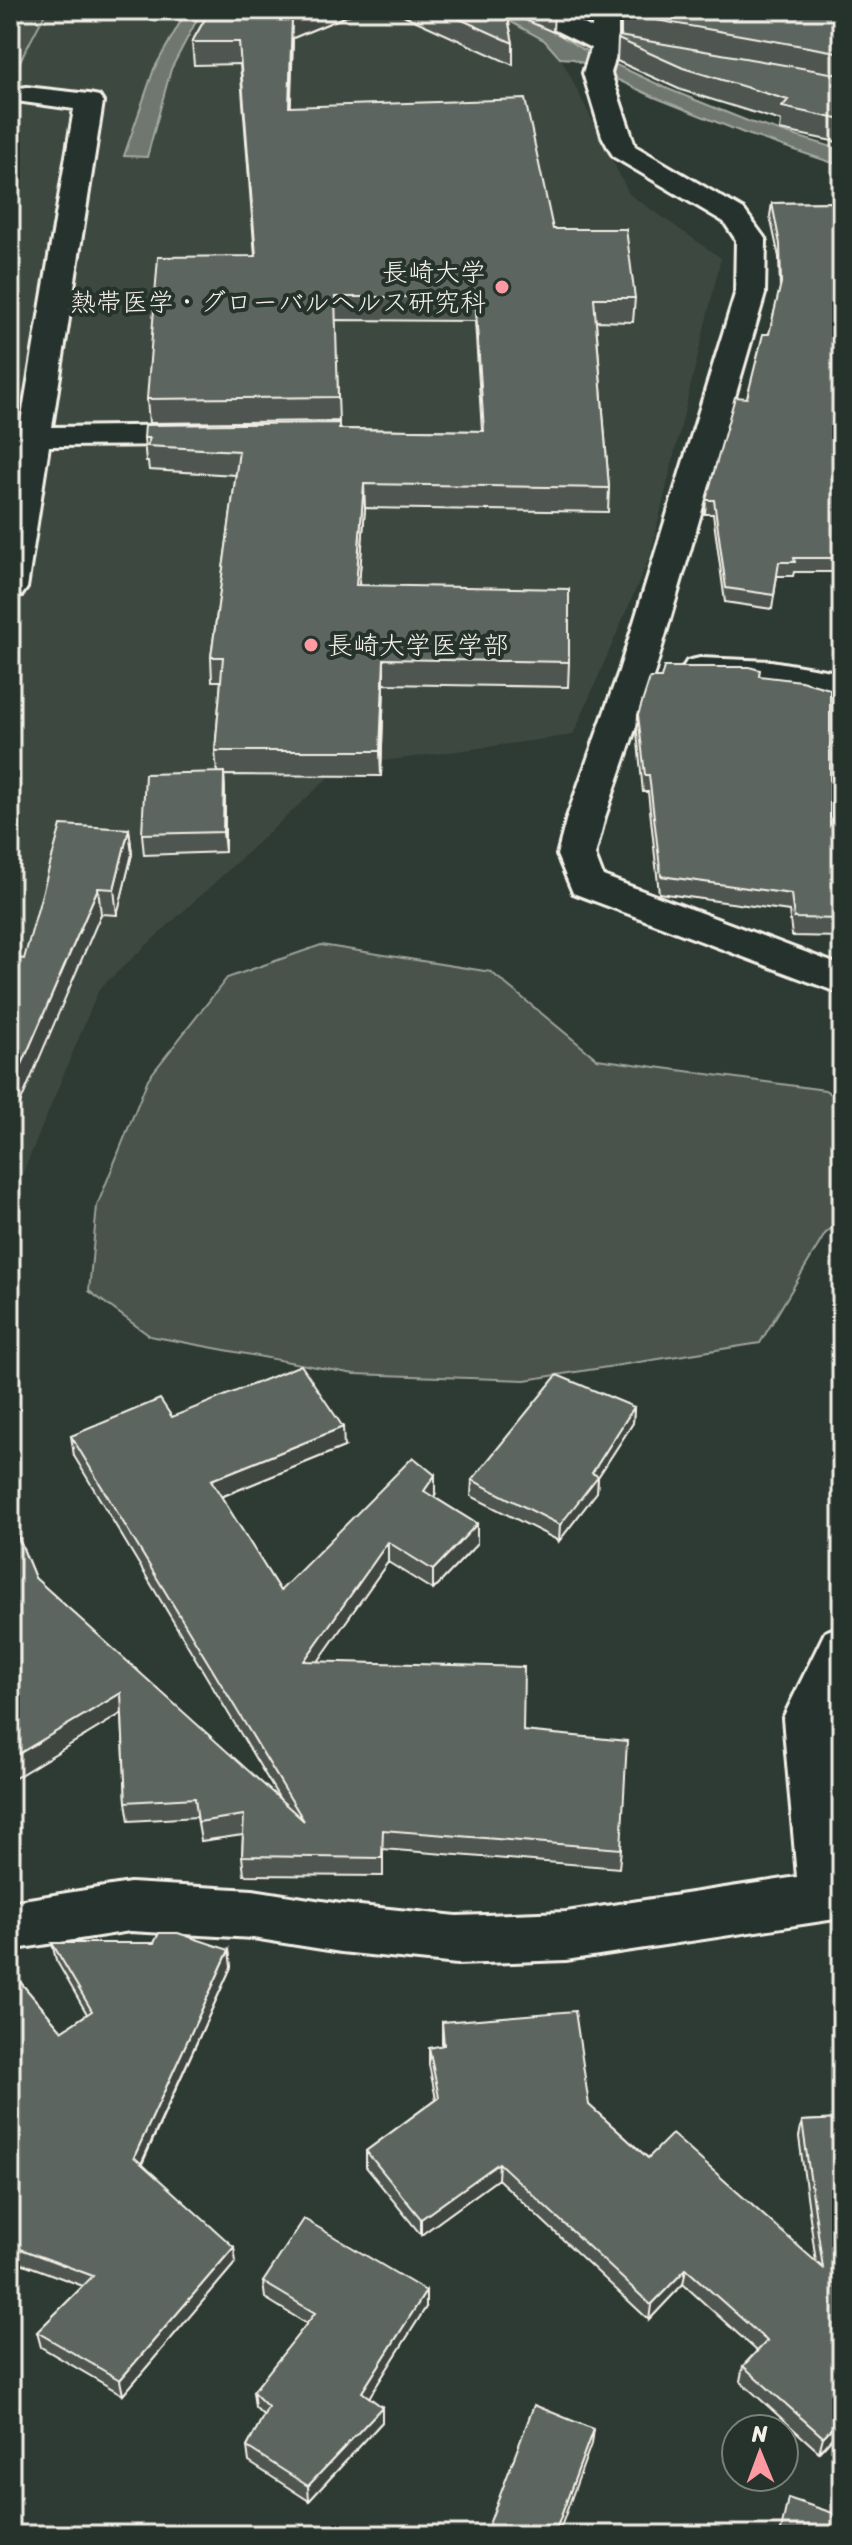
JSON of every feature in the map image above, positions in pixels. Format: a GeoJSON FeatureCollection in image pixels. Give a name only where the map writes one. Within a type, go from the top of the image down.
{"type":"FeatureCollection","features":[{"type":"Feature","properties":{"kind":"street"},"geometry":{"type":"LineString","coordinates":[[536,10],[601,58],[651,53]]}},
{"type":"Feature","properties":{"kind":"street"},"geometry":{"type":"LineString","coordinates":[[605,10],[601,58],[616,136],[624,151],[734,216],[751,240],[750,294],[637,671],[586,817],[576,855],[587,884],[842,981]]}},
{"type":"Feature","properties":{"kind":"street"},"geometry":{"type":"LineString","coordinates":[[10,588],[89,102],[26,95]]}},
{"type":"Feature","properties":{"kind":"street"},"geometry":{"type":"LineString","coordinates":[[10,391],[42,392]]}},
{"type":"Feature","properties":{"kind":"street"},"geometry":{"type":"LineString","coordinates":[[34,437],[237,435]]}},
{"type":"Feature","properties":{"kind":"street"},"geometry":{"type":"LineString","coordinates":[[637,671],[761,670],[822,678],[842,685]]}},
{"type":"Feature","properties":{"kind":"street"},"geometry":{"type":"LineString","coordinates":[[10,1926],[130,1907],[253,1914],[341,1928],[457,1940],[566,1936],[834,1896],[808,1718],[842,1646]]}},
{"type":"Feature","properties":{"kind":"shaded area","name":"長崎大学医学部"},"geometry":{"type":"Polygon","coordinates":[[[10,10],[503,10],[523,19],[562,60],[629,194],[721,258],[650,556],[573,735],[340,767],[99,989],[13,1197],[10,1243],[10,10]]]}},
{"type":"Feature","properties":{"kind":"shaded area"},"geometry":{"type":"Polygon","coordinates":[[[10,10],[47,10],[10,80],[10,10]]]}},
{"type":"Feature","properties":{"kind":"shaded area"},"geometry":{"type":"Polygon","coordinates":[[[187,10],[202,10],[171,69],[147,157],[124,156],[154,69],[187,10]]]}},
{"type":"Feature","properties":{"kind":"shaded area"},"geometry":{"type":"Polygon","coordinates":[[[489,10],[519,10],[582,49],[668,89],[750,122],[842,150],[842,166],[744,133],[654,97],[574,59],[560,58],[544,40],[489,10]]]}},
{"type":"Feature","properties":{"kind":"shaded area"},"geometry":{"type":"Polygon","coordinates":[[[321,945],[491,972],[597,1059],[825,1090],[842,1101],[842,1219],[825,1234],[760,1343],[525,1380],[354,1374],[150,1336],[89,1291],[97,1206],[148,1079],[227,978],[321,945]]]}},
{"type":"Feature","properties":{"kind":"building"},"geometry":{"type":"Polygon","coordinates":[[[210,10],[306,10],[292,16],[289,107],[525,99],[553,229],[626,229],[635,298],[594,298],[609,488],[364,484],[356,585],[569,589],[569,662],[384,659],[380,751],[215,751],[223,657],[211,657],[239,451],[147,446],[150,438],[144,438],[145,425],[339,423],[339,429],[484,431],[475,297],[335,297],[338,397],[147,399],[158,257],[256,256],[239,42],[192,42],[210,10]]]}},
{"type":"Feature","properties":{"kind":"building"},"geometry":{"type":"Polygon","coordinates":[[[440,10],[506,10],[513,43],[440,10]]]}},
{"type":"Feature","properties":{"kind":"building"},"geometry":{"type":"Polygon","coordinates":[[[622,10],[842,10],[842,53],[622,14],[622,10]]]}},
{"type":"Feature","properties":{"kind":"building"},"geometry":{"type":"Polygon","coordinates":[[[619,36],[842,75],[842,120],[782,107],[788,100],[683,68],[618,39],[619,36]]]}},
{"type":"Feature","properties":{"kind":"building"},"geometry":{"type":"Polygon","coordinates":[[[842,202],[842,558],[794,558],[795,562],[779,562],[774,595],[726,588],[714,500],[706,500],[735,397],[747,398],[763,334],[769,334],[781,283],[780,244],[772,203],[842,202]]]}},
{"type":"Feature","properties":{"kind":"building"},"geometry":{"type":"Polygon","coordinates":[[[664,667],[749,667],[760,670],[759,676],[801,681],[830,689],[830,825],[842,806],[842,919],[794,918],[791,894],[661,876],[649,775],[645,775],[638,715],[650,678],[661,678],[664,667]]]}},
{"type":"Feature","properties":{"kind":"building"},"geometry":{"type":"Polygon","coordinates":[[[224,772],[223,832],[142,834],[145,774],[224,772]]]}},
{"type":"Feature","properties":{"kind":"building"},"geometry":{"type":"Polygon","coordinates":[[[61,825],[129,829],[114,889],[98,888],[10,1092],[10,957],[24,959],[61,825]]]}},
{"type":"Feature","properties":{"kind":"building"},"geometry":{"type":"Polygon","coordinates":[[[301,1365],[343,1427],[211,1480],[280,1591],[413,1457],[435,1475],[424,1491],[477,1524],[433,1570],[388,1542],[304,1661],[524,1667],[523,1731],[627,1741],[621,1849],[383,1830],[382,1858],[242,1856],[244,1815],[198,1822],[195,1798],[126,1802],[121,1693],[10,1759],[10,1517],[35,1578],[304,1821],[71,1436],[160,1399],[172,1417],[301,1365]]]}},
{"type":"Feature","properties":{"kind":"building"},"geometry":{"type":"Polygon","coordinates":[[[557,1375],[634,1407],[592,1473],[598,1476],[560,1525],[472,1480],[557,1375]]]}},
{"type":"Feature","properties":{"kind":"building"},"geometry":{"type":"Polygon","coordinates":[[[159,1933],[178,1933],[229,1950],[134,2157],[234,2247],[120,2380],[37,2332],[93,2276],[10,2245],[10,1970],[62,2031],[92,2011],[52,1943],[154,1943],[159,1933]]]}},
{"type":"Feature","properties":{"kind":"building"},"geometry":{"type":"Polygon","coordinates":[[[575,2011],[589,2105],[648,2158],[672,2134],[823,2268],[802,2121],[842,2119],[842,2417],[823,2437],[800,2417],[800,2413],[796,2413],[743,2366],[767,2341],[686,2269],[651,2305],[499,2163],[421,2219],[366,2151],[439,2097],[429,2048],[444,2045],[442,2022],[575,2011]]]}},
{"type":"Feature","properties":{"kind":"building"},"geometry":{"type":"Polygon","coordinates":[[[304,2219],[426,2291],[362,2392],[382,2407],[308,2486],[247,2447],[268,2407],[253,2392],[315,2313],[263,2282],[304,2219]]]}},
{"type":"Feature","properties":{"kind":"building"},"geometry":{"type":"Polygon","coordinates":[[[534,2405],[593,2429],[554,2535],[485,2535],[534,2405]]]}},
{"type":"Feature","properties":{"kind":"building"},"geometry":{"type":"Polygon","coordinates":[[[788,2498],[842,2516],[842,2535],[780,2535],[788,2498]]]}},
{"type":"Feature","properties":{"kind":"building"},"geometry":{"type":"Polygon","coordinates":[[[10,2525],[26,2535],[10,2535],[10,2525]]]}},
{"type":"Feature","properties":{"kind":"place","name":"長崎大学 熱帯医学・グローバルヘルス研究科"},"geometry":{"type":"Point","coordinates":[502,287]}},
{"type":"Feature","properties":{"kind":"place","name":"長崎大学医学部"},"geometry":{"type":"Point","coordinates":[311,645]}}]}
